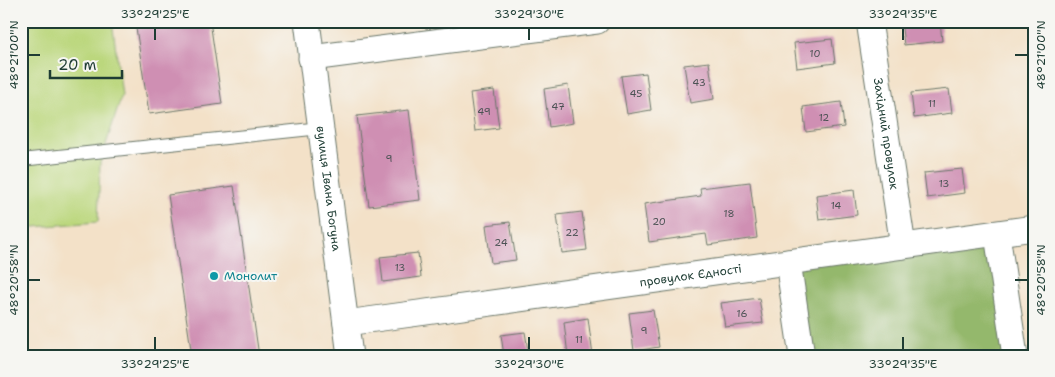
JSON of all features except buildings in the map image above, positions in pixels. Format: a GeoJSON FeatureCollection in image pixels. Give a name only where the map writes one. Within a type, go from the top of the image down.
{"type":"FeatureCollection","features":[{"type":"Feature","properties":{"kind":"street","name":"вулиця Івана Богуна"},"geometry":{"type":"LineString","coordinates":[[307,21],[350,356]]}},
{"type":"Feature","properties":{"kind":"street"},"geometry":{"type":"LineString","coordinates":[[312,58],[596,21]]}},
{"type":"Feature","properties":{"kind":"street","name":"Західний провулок"},"geometry":{"type":"LineString","coordinates":[[869,21],[903,246]]}},
{"type":"Feature","properties":{"kind":"street","name":"провулок Єдності"},"geometry":{"type":"LineString","coordinates":[[346,322],[1034,228]]}},
{"type":"Feature","properties":{"kind":"street"},"geometry":{"type":"LineString","coordinates":[[996,234],[1015,356]]}},
{"type":"Feature","properties":{"kind":"street"},"geometry":{"type":"LineString","coordinates":[[788,262],[802,356]]}},
{"type":"Feature","properties":{"kind":"lane"},"geometry":{"type":"LineString","coordinates":[[21,160],[321,128]]}},
{"type":"Feature","properties":{"kind":"green space"},"geometry":{"type":"Polygon","coordinates":[[[21,21],[112,21],[122,95],[100,163],[98,222],[21,228],[21,21]]]}},
{"type":"Feature","properties":{"kind":"green space"},"geometry":{"type":"Polygon","coordinates":[[[997,234],[1015,356],[802,356],[788,262],[997,234]]]}},
{"type":"Feature","properties":{"kind":"place","name":"Монолит"},"geometry":{"type":"Point","coordinates":[214,276]}}]}
